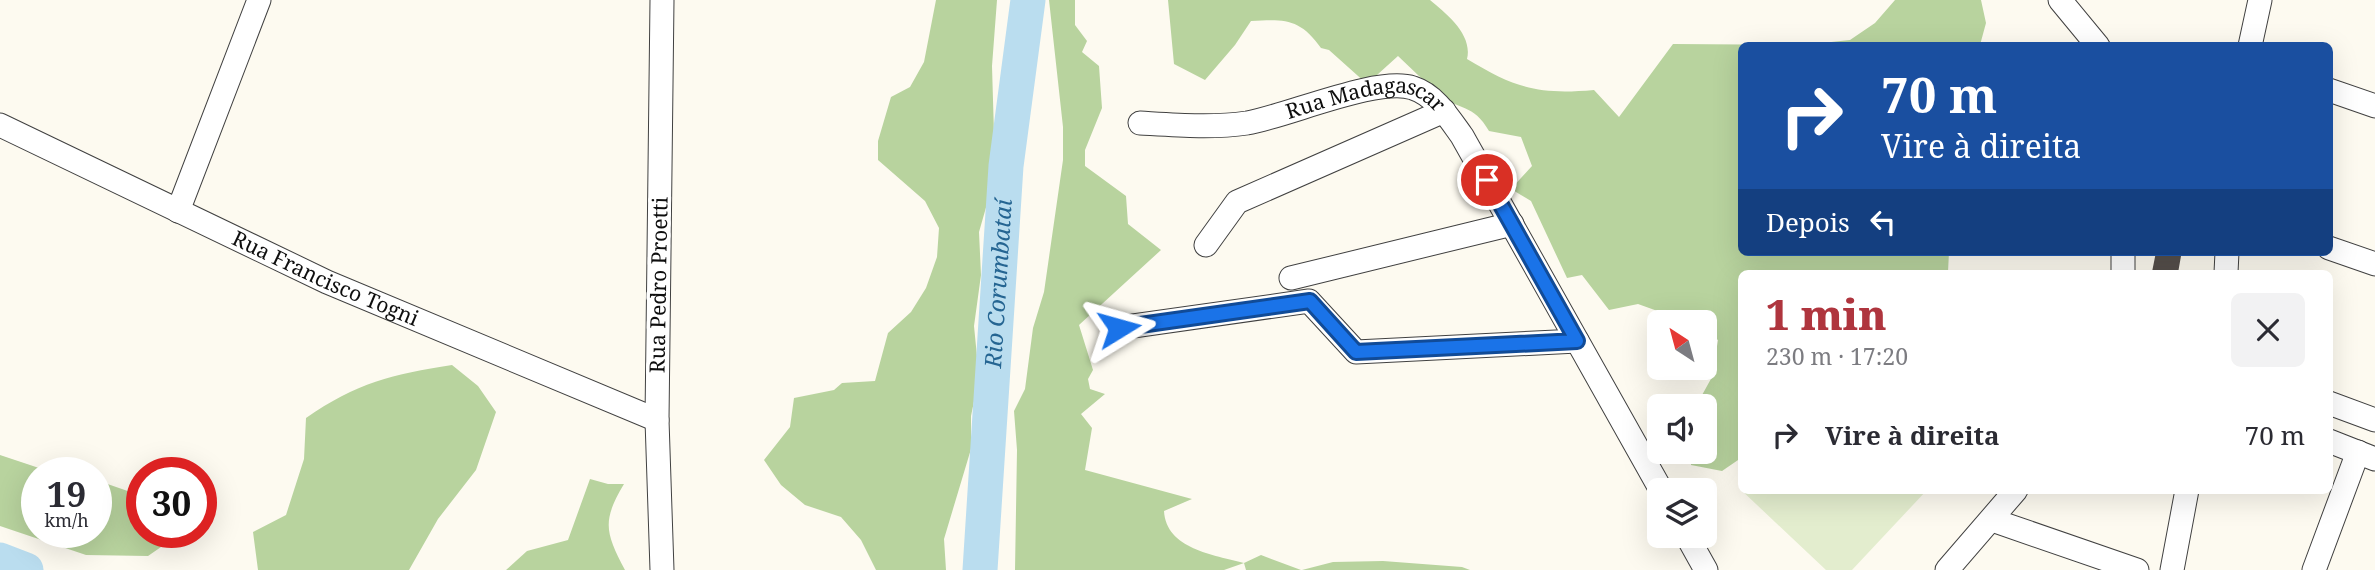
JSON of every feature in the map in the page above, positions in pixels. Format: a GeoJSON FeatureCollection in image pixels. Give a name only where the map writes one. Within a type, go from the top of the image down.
{"type":"FeatureCollection","features":[{"type":"Feature","properties":{"kind":"street"},"geometry":{"type":"LineString","coordinates":[[178,211],[259,0]]}},
{"type":"Feature","properties":{"kind":"street","name":"Rua Pedro Proetti"},"geometry":{"type":"LineString","coordinates":[[662,0],[657,420],[662,570]]}},
{"type":"Feature","properties":{"kind":"street"},"geometry":{"type":"LineString","coordinates":[[2060,0],[2095,42]]}},
{"type":"Feature","properties":{"kind":"street"},"geometry":{"type":"LineString","coordinates":[[2251,42],[2260,0]]}},
{"type":"Feature","properties":{"kind":"street","name":"Rua Madagascar"},"geometry":{"type":"LineString","coordinates":[[1140,123],[1202,126],[1247,123],[1369,90],[1404,86],[1429,96],[1462,136],[1654,478]]}},
{"type":"Feature","properties":{"kind":"street"},"geometry":{"type":"LineString","coordinates":[[2333,91],[2375,106]]}},
{"type":"Feature","properties":{"kind":"street"},"geometry":{"type":"LineString","coordinates":[[1206,245],[1237,202],[1444,111]]}},
{"type":"Feature","properties":{"kind":"street","name":"Rua Francisco Togni"},"geometry":{"type":"LineString","coordinates":[[0,125],[327,282],[657,420]]}},
{"type":"Feature","properties":{"kind":"street"},"geometry":{"type":"LineString","coordinates":[[1291,278],[1512,224]]}},
{"type":"Feature","properties":{"kind":"street"},"geometry":{"type":"LineString","coordinates":[[2333,249],[2375,264]]}},
{"type":"Feature","properties":{"kind":"street"},"geometry":{"type":"LineString","coordinates":[[1119,328],[1310,301],[1356,352],[1577,341]]}},
{"type":"Feature","properties":{"kind":"street"},"geometry":{"type":"LineString","coordinates":[[2333,404],[2375,419]]}},
{"type":"Feature","properties":{"kind":"street"},"geometry":{"type":"LineString","coordinates":[[2314,570],[2367,455],[2333,442]]}},
{"type":"Feature","properties":{"kind":"street"},"geometry":{"type":"LineString","coordinates":[[1947,570],[2013,494]]}},
{"type":"Feature","properties":{"kind":"street"},"geometry":{"type":"LineString","coordinates":[[2172,570],[2186,494]]}},
{"type":"Feature","properties":{"kind":"street"},"geometry":{"type":"LineString","coordinates":[[1992,520],[2137,570]]}},
{"type":"Feature","properties":{"kind":"street"},"geometry":{"type":"LineString","coordinates":[[1694,548],[1706,570]]}},
{"type":"Feature","properties":{"kind":"green space"},"geometry":{"type":"Polygon","coordinates":[[[936,0],[997,0],[992,66],[994,134],[987,204],[979,232],[981,275],[974,326],[979,377],[971,416],[971,449],[944,539],[946,570],[876,570],[861,540],[841,517],[805,505],[781,485],[764,460],[790,427],[794,398],[834,390],[842,383],[875,381],[888,333],[911,312],[926,288],[937,257],[939,228],[925,201],[878,160],[878,141],[891,97],[910,87],[924,62],[936,0]]]}},
{"type":"Feature","properties":{"kind":"green space"},"geometry":{"type":"Polygon","coordinates":[[[1049,0],[1075,0],[1075,25],[1087,41],[1082,52],[1099,66],[1102,108],[1085,150],[1085,166],[1126,196],[1128,224],[1161,250],[1079,325],[1093,370],[1088,379],[1090,389],[1105,394],[1081,414],[1092,428],[1085,470],[1192,499],[1164,511],[1167,524],[1182,542],[1206,553],[1244,563],[1224,570],[1015,570],[1017,450],[1014,411],[1025,389],[1033,328],[1044,292],[1063,160],[1063,127],[1049,0]]]}},
{"type":"Feature","properties":{"kind":"green space"},"geometry":{"type":"Polygon","coordinates":[[[1168,0],[1430,0],[1451,18],[1462,33],[1468,50],[1467,59],[1499,77],[1528,87],[1557,91],[1594,90],[1619,117],[1673,44],[1738,44],[1738,256],[1949,256],[1948,270],[1738,270],[1738,460],[1722,471],[1691,465],[1717,464],[1717,394],[1703,394],[1710,380],[1717,380],[1717,310],[1655,310],[1638,304],[1609,310],[1582,275],[1567,278],[1531,201],[1511,189],[1532,166],[1521,137],[1489,131],[1477,116],[1440,95],[1398,56],[1367,84],[1329,50],[1321,48],[1306,31],[1290,22],[1251,21],[1235,45],[1205,80],[1174,64],[1168,0]]]}},
{"type":"Feature","properties":{"kind":"green space"},"geometry":{"type":"Polygon","coordinates":[[[1895,0],[1981,0],[1986,23],[1981,42],[1831,42],[1850,40],[1875,23],[1895,0]]]}},
{"type":"Feature","properties":{"kind":"green space"},"geometry":{"type":"Polygon","coordinates":[[[452,365],[478,386],[496,412],[476,470],[438,519],[409,570],[258,570],[253,532],[286,515],[304,459],[306,418],[359,388],[393,376],[452,365]]]}},
{"type":"Feature","properties":{"kind":"green space"},"geometry":{"type":"Polygon","coordinates":[[[0,455],[21,462],[21,533],[0,526],[0,455]]]}},
{"type":"Feature","properties":{"kind":"green space"},"geometry":{"type":"Polygon","coordinates":[[[590,479],[608,484],[624,484],[612,508],[609,527],[613,546],[625,570],[506,570],[527,551],[568,540],[590,479]]]}},
{"type":"Feature","properties":{"kind":"green space"},"geometry":{"type":"Polygon","coordinates":[[[112,486],[126,490],[126,548],[160,548],[148,556],[86,555],[65,548],[112,548],[112,486]]]}},
{"type":"Feature","properties":{"kind":"green space"},"geometry":{"type":"Polygon","coordinates":[[[1745,494],[1923,494],[1852,570],[1826,570],[1745,494]]]}},
{"type":"Feature","properties":{"kind":"green space"},"geometry":{"type":"Polygon","coordinates":[[[1261,555],[1301,570],[1246,570],[1244,563],[1261,555]]]}},
{"type":"Feature","properties":{"kind":"green space"},"geometry":{"type":"Polygon","coordinates":[[[1383,561],[1462,567],[1470,570],[1302,570],[1333,562],[1383,561]]]}},
{"type":"Feature","properties":{"kind":"building"},"geometry":{"type":"Polygon","coordinates":[[[2155,256],[2181,256],[2179,270],[2152,270],[2155,256]]]}},
{"type":"Feature","properties":{"kind":"waterway","name":"Rio Corumbataí"},"geometry":{"type":"LineString","coordinates":[[980,570],[1006,166],[1028,0]]}},
{"type":"Feature","properties":{"kind":"waterway","name":"Rio Corumbataí"},"geometry":{"type":"LineString","coordinates":[[0,560],[26,570]]}},
{"type":"Feature","properties":{"kind":"route"},"geometry":{"type":"LineString","coordinates":[[1119,328],[1310,301],[1356,352],[1577,341],[1487,180]]}}]}
